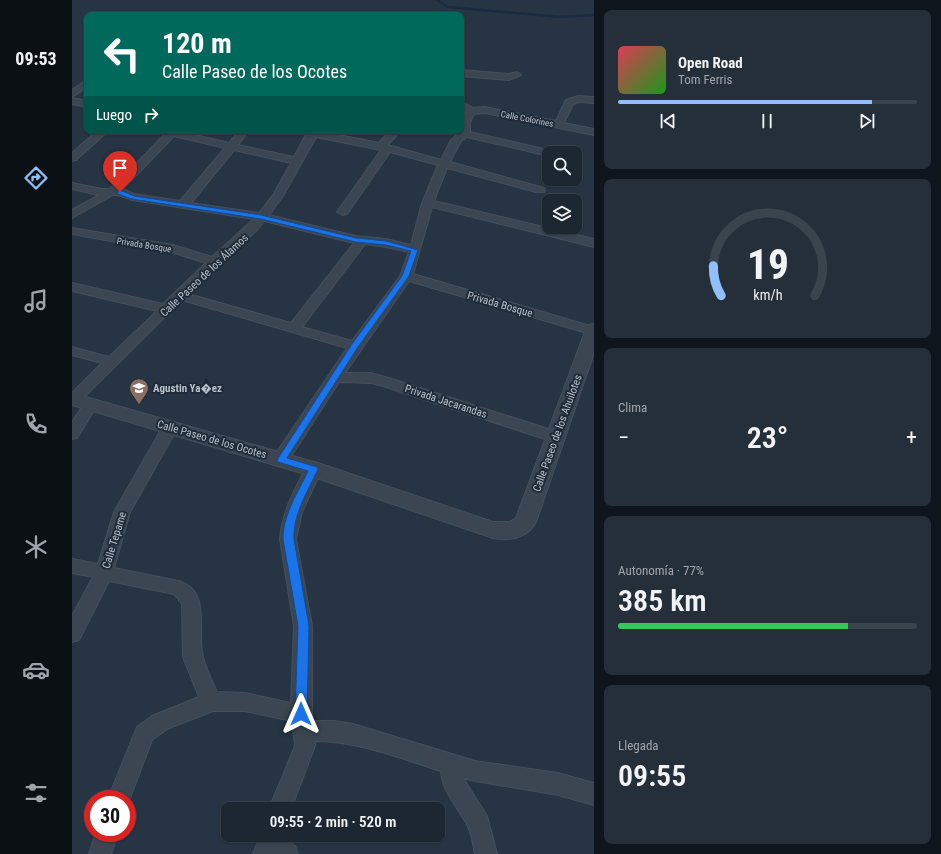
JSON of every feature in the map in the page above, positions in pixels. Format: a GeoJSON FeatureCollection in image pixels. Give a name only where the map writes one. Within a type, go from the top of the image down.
{"type":"FeatureCollection","features":[{"type":"Feature","properties":{"kind":"street"},"geometry":{"type":"LineString","coordinates":[[464,73],[509,77],[517,75]]}},
{"type":"Feature","properties":{"kind":"street"},"geometry":{"type":"LineString","coordinates":[[84,85],[73,95],[84,102]]}},
{"type":"Feature","properties":{"kind":"street"},"geometry":{"type":"LineString","coordinates":[[558,125],[567,103],[573,99],[594,100]]}},
{"type":"Feature","properties":{"kind":"street"},"geometry":{"type":"LineString","coordinates":[[465,134],[466,108]]}},
{"type":"Feature","properties":{"kind":"street","name":"Calle Colorines"},"geometry":{"type":"LineString","coordinates":[[466,108],[485,110],[594,132]]}},
{"type":"Feature","properties":{"kind":"street"},"geometry":{"type":"LineString","coordinates":[[72,158],[100,134]]}},
{"type":"Feature","properties":{"kind":"street"},"geometry":{"type":"LineString","coordinates":[[72,215],[112,192],[147,160],[170,134]]}},
{"type":"Feature","properties":{"kind":"street"},"geometry":{"type":"LineString","coordinates":[[181,134],[297,161]]}},
{"type":"Feature","properties":{"kind":"street"},"geometry":{"type":"LineString","coordinates":[[184,204],[242,134]]}},
{"type":"Feature","properties":{"kind":"street","name":"Calle Paseo de los Álamos"},"geometry":{"type":"LineString","coordinates":[[72,434],[79,401],[113,362],[214,262],[236,245],[261,217],[278,196],[312,134]]}},
{"type":"Feature","properties":{"kind":"street"},"geometry":{"type":"LineString","coordinates":[[322,134],[444,163],[540,190]]}},
{"type":"Feature","properties":{"kind":"street"},"geometry":{"type":"LineString","coordinates":[[343,212],[393,134]]}},
{"type":"Feature","properties":{"kind":"street"},"geometry":{"type":"LineString","coordinates":[[281,460],[355,346],[406,276],[428,203],[444,163],[454,147],[456,140],[465,134],[498,140],[542,151]]}},
{"type":"Feature","properties":{"kind":"street"},"geometry":{"type":"LineString","coordinates":[[72,186],[122,193],[132,198],[184,204],[261,217],[362,241],[386,243],[415,250]]}},
{"type":"Feature","properties":{"kind":"street"},"geometry":{"type":"LineString","coordinates":[[428,203],[594,243]]}},
{"type":"Feature","properties":{"kind":"street","name":"Privada Bosque"},"geometry":{"type":"LineString","coordinates":[[72,231],[173,249],[214,262]]}},
{"type":"Feature","properties":{"kind":"street"},"geometry":{"type":"LineString","coordinates":[[294,328],[362,241]]}},
{"type":"Feature","properties":{"kind":"street","name":"Privada Bosque"},"geometry":{"type":"LineString","coordinates":[[406,276],[594,330]]}},
{"type":"Feature","properties":{"kind":"street"},"geometry":{"type":"LineString","coordinates":[[72,287],[167,309]]}},
{"type":"Feature","properties":{"kind":"street"},"geometry":{"type":"LineString","coordinates":[[181,296],[355,346]]}},
{"type":"Feature","properties":{"kind":"street","name":"Calle Paseo de los Ahuilotes"},"geometry":{"type":"LineString","coordinates":[[512,531],[520,528],[525,522],[594,330]]}},
{"type":"Feature","properties":{"kind":"street"},"geometry":{"type":"LineString","coordinates":[[72,351],[113,362]]}},
{"type":"Feature","properties":{"kind":"street","name":"Privada Jacarandas"},"geometry":{"type":"LineString","coordinates":[[334,377],[371,378],[387,382],[556,437]]}},
{"type":"Feature","properties":{"kind":"street","name":"Calle Paseo de los Ocotes"},"geometry":{"type":"LineString","coordinates":[[79,401],[314,469],[493,530],[512,531]]}},
{"type":"Feature","properties":{"kind":"street","name":"Calle Tepame"},"geometry":{"type":"LineString","coordinates":[[72,634],[104,573],[122,512],[170,427]]}},
{"type":"Feature","properties":{"kind":"street"},"geometry":{"type":"LineString","coordinates":[[283,802],[304,751],[304,626],[288,539],[288,528],[291,518],[314,469]]}},
{"type":"Feature","properties":{"kind":"street"},"geometry":{"type":"LineString","coordinates":[[72,566],[179,588],[190,599],[190,643],[193,658],[198,673],[212,702]]}},
{"type":"Feature","properties":{"kind":"street"},"geometry":{"type":"LineString","coordinates":[[122,790],[139,743],[148,730],[162,721],[212,702],[232,701],[303,723],[353,734],[451,764],[497,775],[558,784],[594,794]]}},
{"type":"Feature","properties":{"kind":"street"},"geometry":{"type":"LineString","coordinates":[[451,764],[452,780],[479,824],[486,854]]}},
{"type":"Feature","properties":{"kind":"street"},"geometry":{"type":"LineString","coordinates":[[100,854],[104,842]]}},
{"type":"Feature","properties":{"kind":"waterway"},"geometry":{"type":"LineString","coordinates":[[437,0],[448,7],[561,17],[594,15]]}},
{"type":"Feature","properties":{"kind":"place","name":"Agustin Ya�ez"},"geometry":{"type":"Point","coordinates":[139,405]}},
{"type":"Feature","properties":{"kind":"route"},"geometry":{"type":"LineString","coordinates":[[120,192],[132,198],[184,204],[261,217],[356,240],[386,243],[415,250],[406,276],[355,346],[281,460],[314,469],[291,518],[288,528],[288,539],[304,626],[301,714]]}}]}
